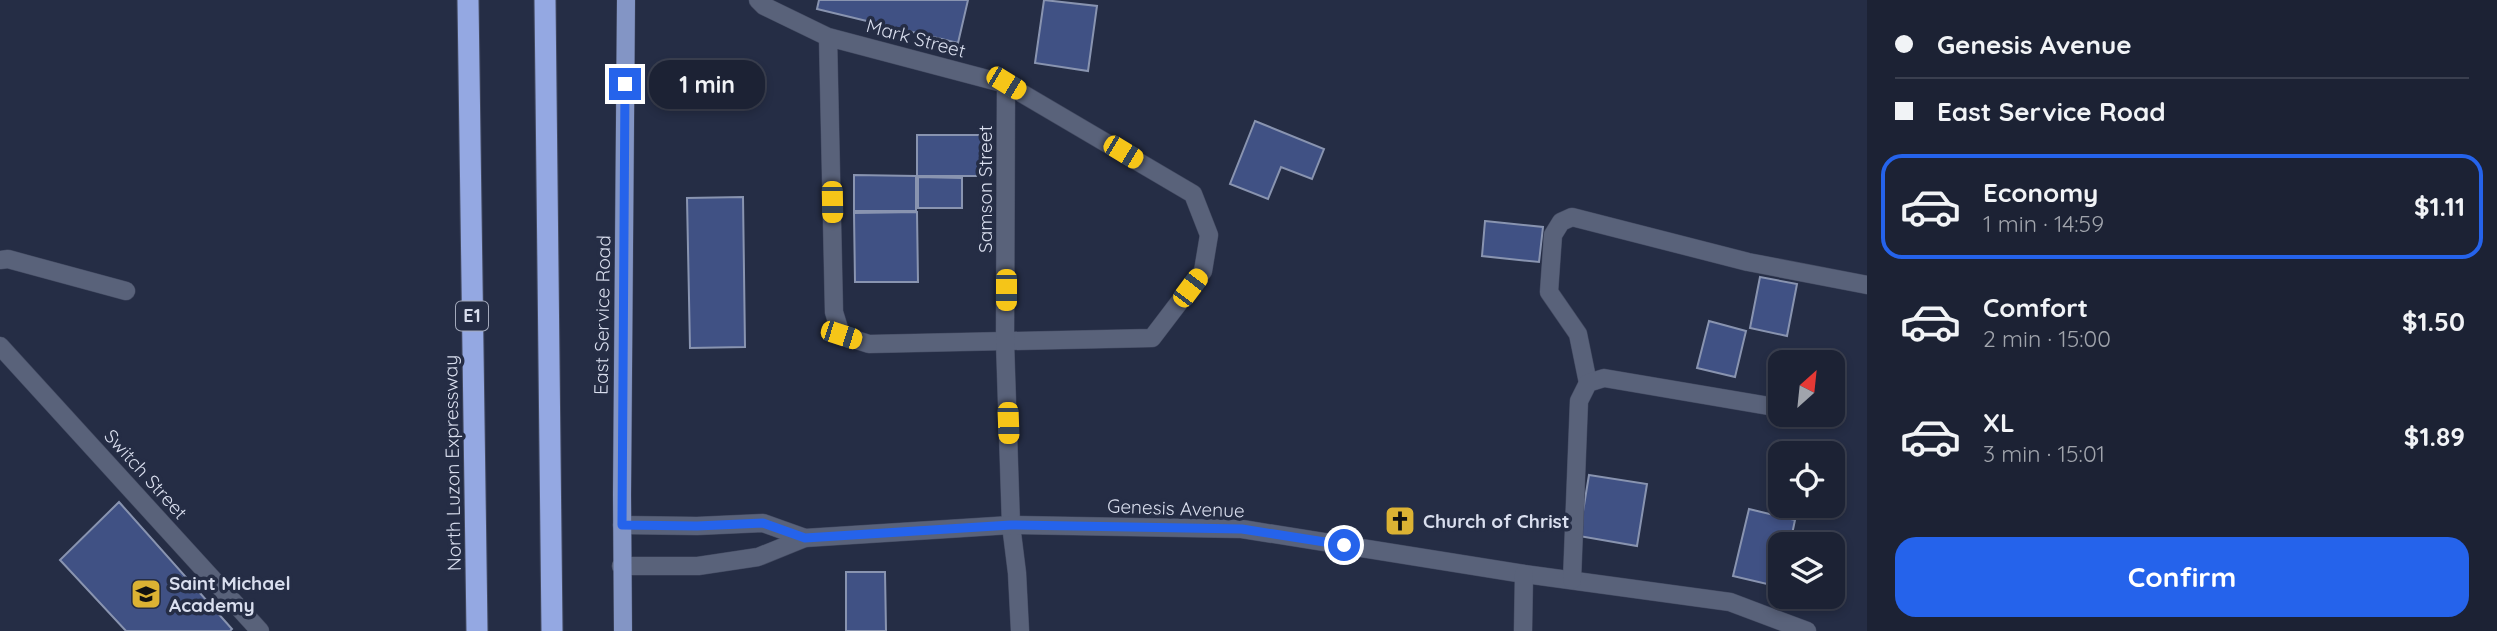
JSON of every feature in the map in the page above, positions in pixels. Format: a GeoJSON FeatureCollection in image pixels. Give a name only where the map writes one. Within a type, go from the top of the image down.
{"type":"FeatureCollection","features":[{"type":"Feature","properties":{"kind":"highway","name":"North Luzon Expressway"},"geometry":{"type":"LineString","coordinates":[[468,0],[477,631]]}},
{"type":"Feature","properties":{"kind":"highway"},"geometry":{"type":"LineString","coordinates":[[545,0],[552,631]]}},
{"type":"Feature","properties":{"kind":"main road","name":"East Service Road"},"geometry":{"type":"LineString","coordinates":[[623,631],[621,566],[626,0]]}},
{"type":"Feature","properties":{"kind":"street","name":"Mark Street"},"geometry":{"type":"LineString","coordinates":[[758,0],[764,6],[828,37],[1006,83],[1193,194],[1209,235],[1203,271],[1152,338],[1005,342]]}},
{"type":"Feature","properties":{"kind":"street"},"geometry":{"type":"LineString","coordinates":[[828,37],[834,312],[841,335],[869,344],[1005,342]]}},
{"type":"Feature","properties":{"kind":"street","name":"Samson Street"},"geometry":{"type":"LineString","coordinates":[[1006,83],[1005,342],[1011,525],[1020,631]]}},
{"type":"Feature","properties":{"kind":"street"},"geometry":{"type":"LineString","coordinates":[[1572,580],[1579,401],[1588,383],[1578,334],[1549,292],[1553,235],[1561,222],[1572,217],[1748,262],[1867,285]]}},
{"type":"Feature","properties":{"kind":"street"},"geometry":{"type":"LineString","coordinates":[[0,260],[8,259],[126,291]]}},
{"type":"Feature","properties":{"kind":"street","name":"Switch Street"},"geometry":{"type":"LineString","coordinates":[[0,346],[261,631]]}},
{"type":"Feature","properties":{"kind":"street"},"geometry":{"type":"LineString","coordinates":[[1588,383],[1604,378],[1768,406]]}},
{"type":"Feature","properties":{"kind":"street","name":"Genesis Avenue"},"geometry":{"type":"LineString","coordinates":[[622,525],[763,523],[805,538],[1011,525],[1242,529],[1524,574],[1731,602],[1807,631]]}},
{"type":"Feature","properties":{"kind":"street"},"geometry":{"type":"LineString","coordinates":[[621,566],[698,566],[758,557],[805,538]]}},
{"type":"Feature","properties":{"kind":"street"},"geometry":{"type":"LineString","coordinates":[[1523,631],[1524,574]]}},
{"type":"Feature","properties":{"kind":"building"},"geometry":{"type":"Polygon","coordinates":[[[819,0],[968,0],[958,43],[817,9],[819,0]]]}},
{"type":"Feature","properties":{"kind":"building"},"geometry":{"type":"Polygon","coordinates":[[[1044,0],[1097,6],[1088,71],[1035,63],[1044,0]]]}},
{"type":"Feature","properties":{"kind":"building"},"geometry":{"type":"Polygon","coordinates":[[[1255,121],[1324,149],[1312,179],[1281,167],[1268,199],[1230,184],[1255,121]]]}},
{"type":"Feature","properties":{"kind":"building"},"geometry":{"type":"Polygon","coordinates":[[[917,135],[983,135],[983,176],[917,176],[917,135]]]}},
{"type":"Feature","properties":{"kind":"building"},"geometry":{"type":"Polygon","coordinates":[[[854,175],[916,176],[916,211],[854,211],[854,175]]]}},
{"type":"Feature","properties":{"kind":"building"},"geometry":{"type":"Polygon","coordinates":[[[918,177],[962,178],[962,208],[918,208],[918,177]]]}},
{"type":"Feature","properties":{"kind":"building"},"geometry":{"type":"Polygon","coordinates":[[[743,197],[745,347],[690,348],[687,198],[743,197]]]}},
{"type":"Feature","properties":{"kind":"building"},"geometry":{"type":"Polygon","coordinates":[[[917,212],[918,282],[855,282],[854,213],[917,212]]]}},
{"type":"Feature","properties":{"kind":"building"},"geometry":{"type":"Polygon","coordinates":[[[1485,221],[1543,227],[1539,262],[1482,256],[1485,221]]]}},
{"type":"Feature","properties":{"kind":"building"},"geometry":{"type":"Polygon","coordinates":[[[1760,277],[1797,284],[1787,336],[1750,328],[1760,277]]]}},
{"type":"Feature","properties":{"kind":"building"},"geometry":{"type":"Polygon","coordinates":[[[1709,321],[1746,331],[1735,377],[1697,368],[1709,321]]]}},
{"type":"Feature","properties":{"kind":"building"},"geometry":{"type":"Polygon","coordinates":[[[1589,475],[1647,484],[1637,546],[1579,536],[1589,475]]]}},
{"type":"Feature","properties":{"kind":"building","name":"Saint Michael Academy"},"geometry":{"type":"Polygon","coordinates":[[[119,502],[232,629],[230,631],[126,631],[60,560],[119,502]]]}},
{"type":"Feature","properties":{"kind":"building"},"geometry":{"type":"Polygon","coordinates":[[[1749,509],[1768,514],[1768,518],[1795,520],[1792,532],[1768,532],[1768,584],[1733,576],[1749,509]]]}},
{"type":"Feature","properties":{"kind":"building"},"geometry":{"type":"Polygon","coordinates":[[[846,572],[885,572],[886,631],[846,631],[846,572]]]}},
{"type":"Feature","properties":{"kind":"place","name":"Church of Christ"},"geometry":{"type":"Point","coordinates":[1400,521]}},
{"type":"Feature","properties":{"kind":"place","name":"Saint Michael Academy"},"geometry":{"type":"Point","coordinates":[146,594]}},
{"type":"Feature","properties":{"kind":"route"},"geometry":{"type":"LineString","coordinates":[[625,84],[622,525],[763,523],[805,538],[1011,525],[1242,529],[1344,545]]}}]}
